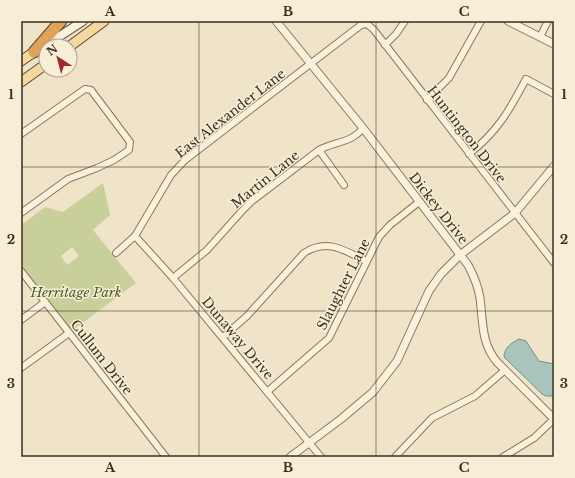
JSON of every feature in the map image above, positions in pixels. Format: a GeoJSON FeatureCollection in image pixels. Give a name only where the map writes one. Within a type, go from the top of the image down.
{"type":"FeatureCollection","features":[{"type":"Feature","properties":{"kind":"highway"},"geometry":{"type":"LineString","coordinates":[[34,52],[61,21]]}},
{"type":"Feature","properties":{"kind":"main road"},"geometry":{"type":"LineString","coordinates":[[21,61],[83,21]]}},
{"type":"Feature","properties":{"kind":"main road"},"geometry":{"type":"LineString","coordinates":[[78,40],[104,21]]}},
{"type":"Feature","properties":{"kind":"main road"},"geometry":{"type":"LineString","coordinates":[[21,82],[38,70]]}},
{"type":"Feature","properties":{"kind":"street","name":"Dickey Drive"},"geometry":{"type":"LineString","coordinates":[[276,21],[363,128],[460,255],[475,278],[480,298],[485,342],[494,358],[554,419]]}},
{"type":"Feature","properties":{"kind":"street"},"geometry":{"type":"LineString","coordinates":[[385,45],[396,34],[405,21]]}},
{"type":"Feature","properties":{"kind":"street"},"geometry":{"type":"LineString","coordinates":[[427,100],[449,78],[481,21]]}},
{"type":"Feature","properties":{"kind":"street"},"geometry":{"type":"LineString","coordinates":[[508,21],[554,44]]}},
{"type":"Feature","properties":{"kind":"street"},"geometry":{"type":"LineString","coordinates":[[540,37],[548,21],[554,25]]}},
{"type":"Feature","properties":{"kind":"street","name":"East Alexander Lane"},"geometry":{"type":"LineString","coordinates":[[116,253],[135,236],[171,176],[185,160],[361,25]]}},
{"type":"Feature","properties":{"kind":"street","name":"Huntington Drive"},"geometry":{"type":"LineString","coordinates":[[361,25],[370,26],[554,262]]}},
{"type":"Feature","properties":{"kind":"street"},"geometry":{"type":"LineString","coordinates":[[469,154],[486,141],[498,128],[526,79],[554,94]]}},
{"type":"Feature","properties":{"kind":"street"},"geometry":{"type":"LineString","coordinates":[[21,134],[85,89],[91,90],[130,142],[129,150],[102,166],[68,179],[21,212]]}},
{"type":"Feature","properties":{"kind":"street","name":"Martin Lane"},"geometry":{"type":"LineString","coordinates":[[173,278],[207,250],[252,201],[319,150],[327,145],[355,136],[363,128]]}},
{"type":"Feature","properties":{"kind":"street"},"geometry":{"type":"LineString","coordinates":[[319,150],[344,185]]}},
{"type":"Feature","properties":{"kind":"street"},"geometry":{"type":"LineString","coordinates":[[290,457],[364,400],[389,372],[402,352],[429,291],[441,274],[460,255],[515,213],[554,166]]}},
{"type":"Feature","properties":{"kind":"street","name":"Slaughter Lane"},"geometry":{"type":"LineString","coordinates":[[268,392],[329,338],[366,260],[385,230],[419,202]]}},
{"type":"Feature","properties":{"kind":"street","name":"Dunaway Drive"},"geometry":{"type":"LineString","coordinates":[[135,236],[223,337],[321,457]]}},
{"type":"Feature","properties":{"kind":"street"},"geometry":{"type":"LineString","coordinates":[[223,337],[247,316],[304,253],[310,249],[322,245],[328,245],[340,248],[366,260]]}},
{"type":"Feature","properties":{"kind":"street","name":"Cullum Drive"},"geometry":{"type":"LineString","coordinates":[[21,271],[166,457]]}},
{"type":"Feature","properties":{"kind":"street"},"geometry":{"type":"LineString","coordinates":[[21,320],[45,302]]}},
{"type":"Feature","properties":{"kind":"street"},"geometry":{"type":"LineString","coordinates":[[21,368],[69,333]]}},
{"type":"Feature","properties":{"kind":"street"},"geometry":{"type":"LineString","coordinates":[[395,457],[432,418],[476,396],[505,370]]}},
{"type":"Feature","properties":{"kind":"street"},"geometry":{"type":"LineString","coordinates":[[503,457],[534,438],[554,419]]}},
{"type":"Feature","properties":{"kind":"green space","name":"Herritage Park"},"geometry":{"type":"Polygon","coordinates":[[[103,183],[110,215],[93,230],[136,283],[69,333],[21,264],[21,225],[45,207],[63,212],[103,183]],[[72,247],[61,256],[67,265],[79,256],[72,247]]]}},
{"type":"Feature","properties":{"kind":"water"},"geometry":{"type":"Polygon","coordinates":[[[519,339],[526,341],[539,361],[554,364],[554,396],[546,396],[542,394],[504,357],[508,346],[519,339]]]}}]}
